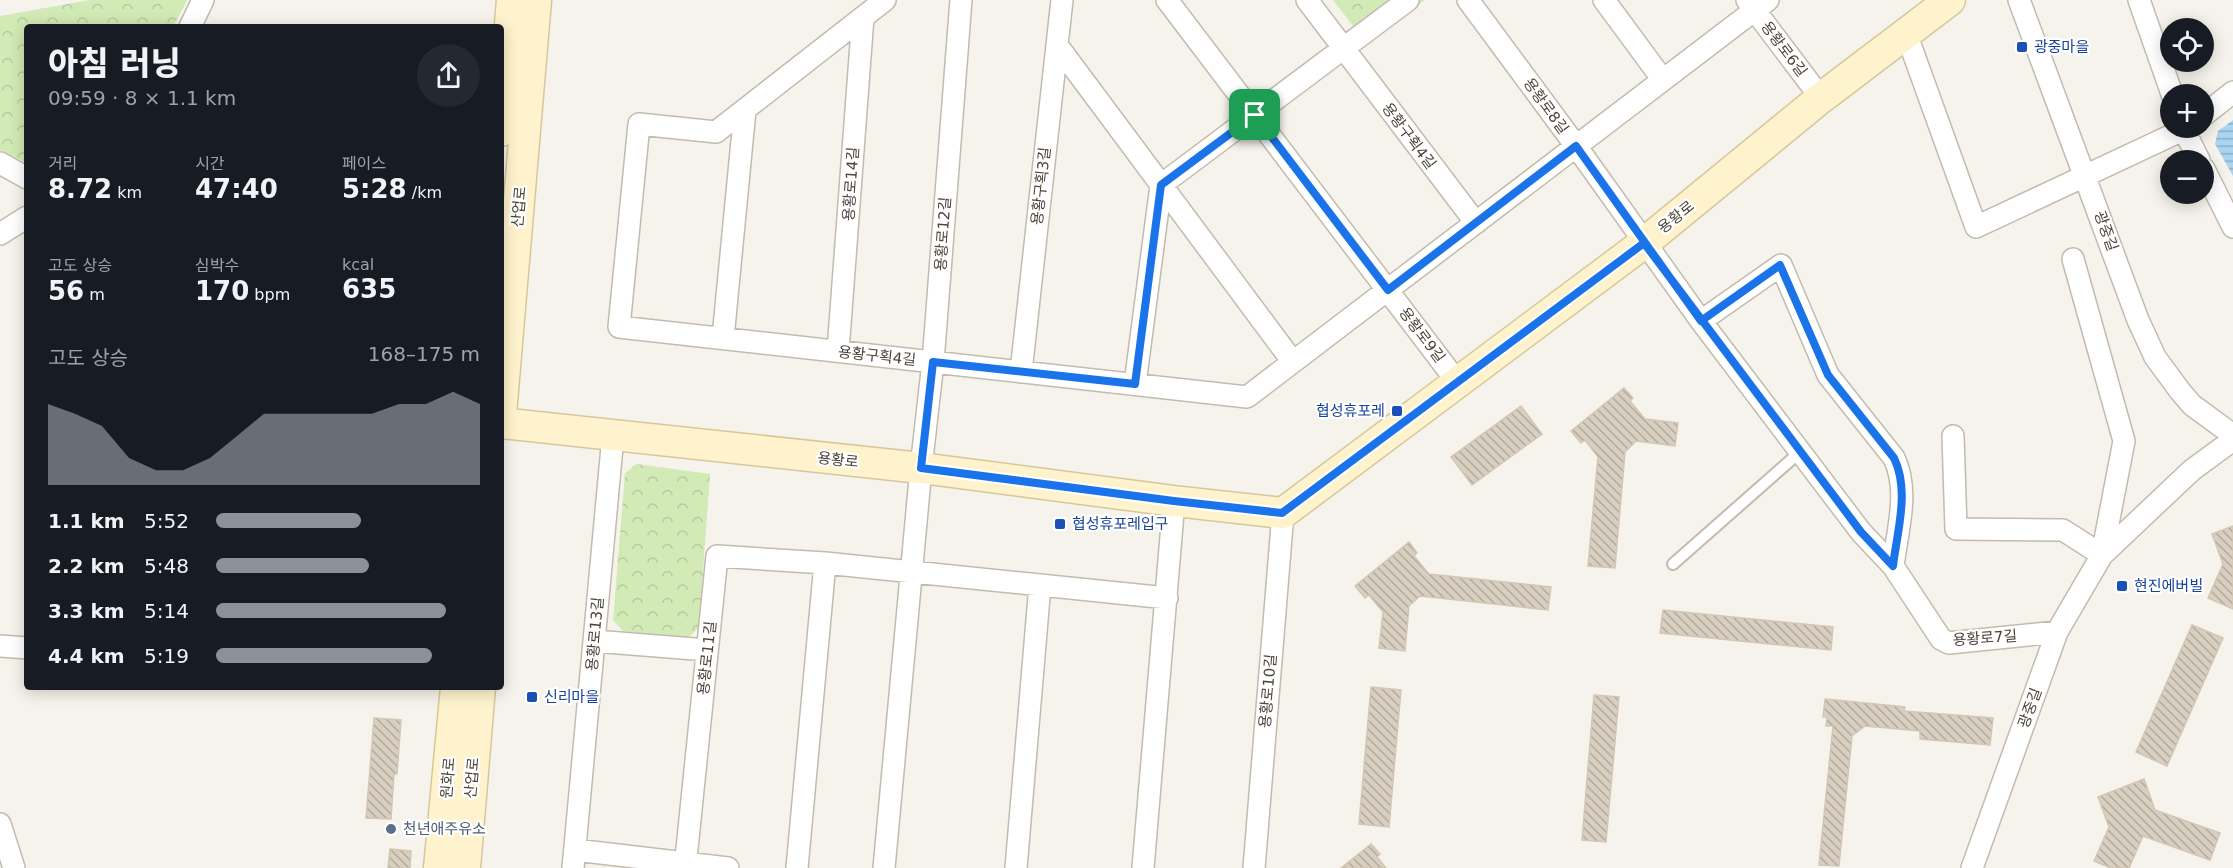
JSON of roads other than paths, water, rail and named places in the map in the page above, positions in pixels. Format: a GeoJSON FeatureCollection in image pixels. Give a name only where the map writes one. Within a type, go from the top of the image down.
{"type":"FeatureCollection","features":[{"type":"Feature","properties":{"kind":"street"},"geometry":{"type":"LineString","coordinates":[[191,24],[202,0]]}},
{"type":"Feature","properties":{"kind":"street"},"geometry":{"type":"LineString","coordinates":[[504,95],[512,0]]}},
{"type":"Feature","properties":{"kind":"street","name":"산업로"},"geometry":{"type":"LineString","coordinates":[[504,379],[536,0]]}},
{"type":"Feature","properties":{"kind":"street"},"geometry":{"type":"LineString","coordinates":[[723,338],[745,110],[885,0]]}},
{"type":"Feature","properties":{"kind":"street","name":"용황로12길"},"geometry":{"type":"LineString","coordinates":[[921,468],[933,362],[961,0]]}},
{"type":"Feature","properties":{"kind":"street","name":"용황구획3길"},"geometry":{"type":"LineString","coordinates":[[1021,372],[1062,0]]}},
{"type":"Feature","properties":{"kind":"street","name":"용황로9길"},"geometry":{"type":"LineString","coordinates":[[1167,0],[1458,383]]}},
{"type":"Feature","properties":{"kind":"street","name":"용황구획4길"},"geometry":{"type":"LineString","coordinates":[[1307,0],[1476,223]]}},
{"type":"Feature","properties":{"kind":"street"},"geometry":{"type":"LineString","coordinates":[[1135,384],[1161,185],[1408,0]]}},
{"type":"Feature","properties":{"kind":"street","name":"용황로8길"},"geometry":{"type":"LineString","coordinates":[[1468,0],[1576,146],[1644,243]]}},
{"type":"Feature","properties":{"kind":"street"},"geometry":{"type":"LineString","coordinates":[[1604,0],[1663,80]]}},
{"type":"Feature","properties":{"kind":"street","name":"용황로"},"geometry":{"type":"LineString","coordinates":[[504,423],[921,468],[1282,513],[1644,243],[1821,98],[1950,0]]}},
{"type":"Feature","properties":{"kind":"street","name":"광중길"},"geometry":{"type":"LineString","coordinates":[[2019,0],[2138,320],[2155,357],[2192,405],[2233,435]]}},
{"type":"Feature","properties":{"kind":"street"},"geometry":{"type":"LineString","coordinates":[[2139,0],[2168,84]]}},
{"type":"Feature","properties":{"kind":"street","name":"용황구획4길"},"geometry":{"type":"LineString","coordinates":[[745,110],[716,132],[639,124],[619,327],[1247,397],[1663,80],[1756,3]]}},
{"type":"Feature","properties":{"kind":"street","name":"용황로6길"},"geometry":{"type":"LineString","coordinates":[[1756,3],[1821,98]]}},
{"type":"Feature","properties":{"kind":"street","name":"용황로14길"},"geometry":{"type":"LineString","coordinates":[[838,351],[863,17]]}},
{"type":"Feature","properties":{"kind":"street"},"geometry":{"type":"LineString","coordinates":[[1906,33],[1976,227],[2162,138]]}},
{"type":"Feature","properties":{"kind":"street"},"geometry":{"type":"LineString","coordinates":[[1057,45],[1293,362]]}},
{"type":"Feature","properties":{"kind":"street"},"geometry":{"type":"LineString","coordinates":[[2214,107],[2233,92]]}},
{"type":"Feature","properties":{"kind":"street"},"geometry":{"type":"LineString","coordinates":[[0,163],[24,176]]}},
{"type":"Feature","properties":{"kind":"street"},"geometry":{"type":"LineString","coordinates":[[2214,189],[2233,227]]}},
{"type":"Feature","properties":{"kind":"street"},"geometry":{"type":"LineString","coordinates":[[0,234],[24,219]]}},
{"type":"Feature","properties":{"kind":"street","name":"용황로7길"},"geometry":{"type":"LineString","coordinates":[[1644,243],[1861,532],[1893,566],[1941,639],[1949,643],[2057,632]]}},
{"type":"Feature","properties":{"kind":"street","name":"광중길"},"geometry":{"type":"LineString","coordinates":[[2073,259],[2124,441],[2102,555]]}},
{"type":"Feature","properties":{"kind":"street"},"geometry":{"type":"LineString","coordinates":[[1701,321],[1780,265],[1828,375],[1894,458],[1901,472],[1902,489],[1893,566]]}},
{"type":"Feature","properties":{"kind":"street","name":"용황로13길"},"geometry":{"type":"LineString","coordinates":[[574,859],[613,436]]}},
{"type":"Feature","properties":{"kind":"street"},"geometry":{"type":"LineString","coordinates":[[1953,436],[1956,528],[2063,530],[2102,555]]}},
{"type":"Feature","properties":{"kind":"street","name":"광중길"},"geometry":{"type":"LineString","coordinates":[[1972,868],[2057,632],[2102,555],[2192,470],[2233,440]]}},
{"type":"Feature","properties":{"kind":"street"},"geometry":{"type":"LineString","coordinates":[[884,868],[921,468]]}},
{"type":"Feature","properties":{"kind":"street"},"geometry":{"type":"LineString","coordinates":[[1143,868],[1174,501]]}},
{"type":"Feature","properties":{"kind":"street","name":"용황로10길"},"geometry":{"type":"LineString","coordinates":[[1254,868],[1282,513]]}},
{"type":"Feature","properties":{"kind":"street","name":"용황로11길"},"geometry":{"type":"LineString","coordinates":[[685,866],[717,556],[825,563],[911,572]]}},
{"type":"Feature","properties":{"kind":"street"},"geometry":{"type":"LineString","coordinates":[[797,868],[825,563]]}},
{"type":"Feature","properties":{"kind":"street"},"geometry":{"type":"LineString","coordinates":[[911,572],[1167,598]]}},
{"type":"Feature","properties":{"kind":"street"},"geometry":{"type":"LineString","coordinates":[[1016,868],[1041,585]]}},
{"type":"Feature","properties":{"kind":"street"},"geometry":{"type":"LineString","coordinates":[[594,641],[708,650]]}},
{"type":"Feature","properties":{"kind":"street"},"geometry":{"type":"LineString","coordinates":[[0,646],[24,648]]}},
{"type":"Feature","properties":{"kind":"street","name":"원화로"},"geometry":{"type":"LineString","coordinates":[[439,868],[456,690]]}},
{"type":"Feature","properties":{"kind":"street","name":"산업로"},"geometry":{"type":"LineString","coordinates":[[465,868],[480,690]]}},
{"type":"Feature","properties":{"kind":"street"},"geometry":{"type":"LineString","coordinates":[[0,824],[14,868]]}},
{"type":"Feature","properties":{"kind":"street"},"geometry":{"type":"LineString","coordinates":[[574,859],[728,868]]}},
{"type":"Feature","properties":{"kind":"lane"},"geometry":{"type":"LineString","coordinates":[[1673,564],[1800,452]]}},
{"type":"Feature","properties":{"kind":"water"},"geometry":{"type":"Polygon","coordinates":[[[2233,120],[2233,176],[2215,144],[2218,131],[2233,120]]]}},
{"type":"Feature","properties":{"kind":"place","name":"광중마을"},"geometry":{"type":"Point","coordinates":[2022,47]}},
{"type":"Feature","properties":{"kind":"place","name":"협성휴포레"},"geometry":{"type":"Point","coordinates":[1397,411]}},
{"type":"Feature","properties":{"kind":"place","name":"협성휴포레입구"},"geometry":{"type":"Point","coordinates":[1060,524]}},
{"type":"Feature","properties":{"kind":"place","name":"현진에버빌"},"geometry":{"type":"Point","coordinates":[2122,586]}},
{"type":"Feature","properties":{"kind":"place","name":"신리마을"},"geometry":{"type":"Point","coordinates":[532,697]}},
{"type":"Feature","properties":{"kind":"place","name":"천년애주유소"},"geometry":{"type":"Point","coordinates":[391,829]}}]}
